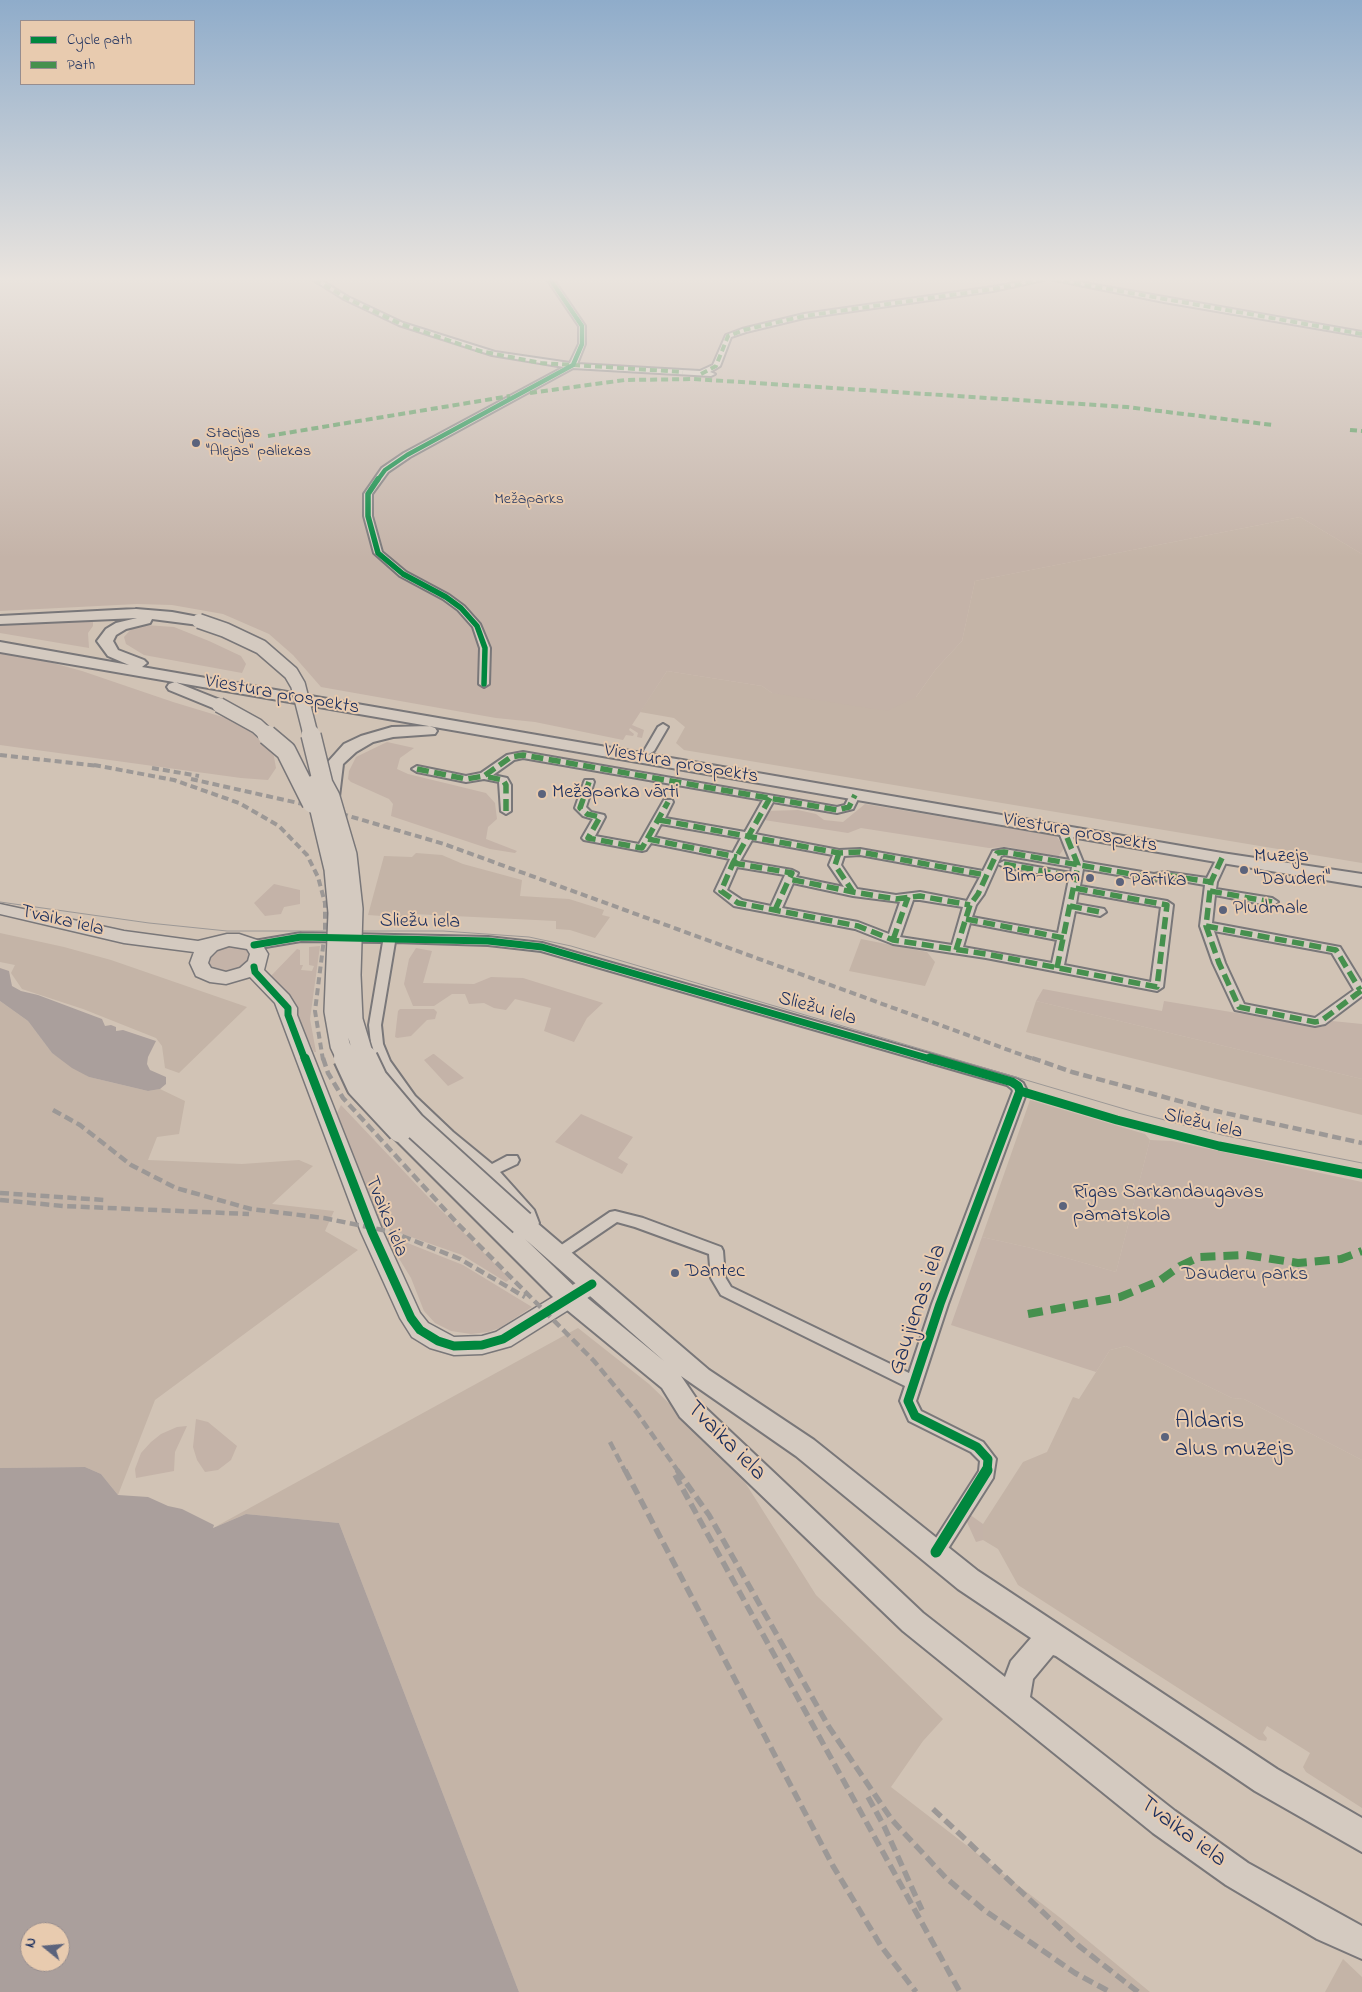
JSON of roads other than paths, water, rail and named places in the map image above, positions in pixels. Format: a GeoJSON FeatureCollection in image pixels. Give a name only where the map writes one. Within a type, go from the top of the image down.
{"type":"FeatureCollection","features":[{"type":"Feature","properties":{"kind":"main road"},"geometry":{"type":"LineString","coordinates":[[0,620],[88,614],[136,613],[172,616],[225,630],[261,647],[291,673],[298,685],[324,784],[330,797],[347,855],[352,887],[352,1010],[357,1038],[365,1059],[376,1079],[413,1124],[581,1291]]}},
{"type":"Feature","properties":{"kind":"main road"},"geometry":{"type":"LineString","coordinates":[[141,663],[113,653],[106,646],[106,636],[121,626],[144,620],[167,620],[196,623],[237,640],[280,672],[287,684],[319,801],[320,815],[334,869],[338,913],[334,1011],[340,1045],[348,1065],[359,1086],[388,1118],[521,1231],[559,1254],[581,1291]]}},
{"type":"Feature","properties":{"kind":"main road","name":"Viestura prospekts"},"geometry":{"type":"LineString","coordinates":[[0,640],[141,663],[249,686],[663,762],[1222,858],[1264,860],[1362,870]]}},
{"type":"Feature","properties":{"kind":"main road","name":"Viestura prospekts"},"geometry":{"type":"LineString","coordinates":[[0,648],[649,751],[1264,860],[1362,880]]}},
{"type":"Feature","properties":{"kind":"main road"},"geometry":{"type":"LineString","coordinates":[[93,664],[166,683],[219,705],[257,726],[286,751],[320,815]]}},
{"type":"Feature","properties":{"kind":"main road"},"geometry":{"type":"LineString","coordinates":[[330,797],[331,778],[335,764],[357,744],[392,732],[415,730],[446,732],[580,754],[642,762],[663,762]]}},
{"type":"Feature","properties":{"kind":"main road","name":"Tvaika iela"},"geometry":{"type":"LineString","coordinates":[[581,1291],[700,1377],[805,1448],[936,1552],[968,1580],[1266,1780],[1362,1836]]}},
{"type":"Feature","properties":{"kind":"main road","name":"Tvaika iela"},"geometry":{"type":"LineString","coordinates":[[581,1291],[671,1381],[689,1409],[913,1622],[1164,1822],[1237,1874],[1329,1927],[1362,1942]]}},
{"type":"Feature","properties":{"kind":"main road"},"geometry":{"type":"LineString","coordinates":[[1015,1703],[1016,1687],[1021,1672],[1045,1643],[1052,1641],[1064,1644]]}},
{"type":"Feature","properties":{"kind":"street"},"geometry":{"type":"LineString","coordinates":[[484,684],[485,648],[477,626],[465,612],[446,597],[403,574],[378,553],[368,516],[368,494],[380,476],[407,455],[560,372]]}},
{"type":"Feature","properties":{"kind":"street"},"geometry":{"type":"LineString","coordinates":[[672,372],[711,374]]}},
{"type":"Feature","properties":{"kind":"street"},"geometry":{"type":"LineString","coordinates":[[701,374],[707,372]]}},
{"type":"Feature","properties":{"kind":"street"},"geometry":{"type":"LineString","coordinates":[[649,751],[663,727]]}},
{"type":"Feature","properties":{"kind":"street"},"geometry":{"type":"LineString","coordinates":[[484,776],[511,758],[523,755],[842,810],[849,807],[855,795]]}},
{"type":"Feature","properties":{"kind":"street"},"geometry":{"type":"LineString","coordinates":[[417,769],[466,779],[484,776],[503,780],[506,785],[506,811]]}},
{"type":"Feature","properties":{"kind":"street"},"geometry":{"type":"LineString","coordinates":[[589,782],[580,808],[587,814],[600,817],[588,838],[642,848],[668,802]]}},
{"type":"Feature","properties":{"kind":"street"},"geometry":{"type":"LineString","coordinates":[[770,798],[735,860],[721,890],[738,904],[858,926],[892,940],[1058,968],[1156,988],[1167,904],[1075,883],[1004,864]]}},
{"type":"Feature","properties":{"kind":"street"},"geometry":{"type":"LineString","coordinates":[[659,820],[838,853],[860,852],[986,875]]}},
{"type":"Feature","properties":{"kind":"street"},"geometry":{"type":"LineString","coordinates":[[1058,968],[1078,865],[1064,830]]}},
{"type":"Feature","properties":{"kind":"street"},"geometry":{"type":"LineString","coordinates":[[648,839],[792,874],[775,910]]}},
{"type":"Feature","properties":{"kind":"street"},"geometry":{"type":"LineString","coordinates":[[956,950],[970,905],[978,894],[998,853],[1004,852],[1154,878],[1165,875],[1272,902]]}},
{"type":"Feature","properties":{"kind":"street"},"geometry":{"type":"LineString","coordinates":[[838,853],[835,865],[853,892]]}},
{"type":"Feature","properties":{"kind":"street"},"geometry":{"type":"LineString","coordinates":[[1206,926],[1336,950],[1361,990],[1321,1022],[1239,1007],[1219,963],[1206,926],[1210,887],[1222,858]]}},
{"type":"Feature","properties":{"kind":"street"},"geometry":{"type":"LineString","coordinates":[[790,879],[896,900],[920,896],[970,905]]}},
{"type":"Feature","properties":{"kind":"street"},"geometry":{"type":"LineString","coordinates":[[892,940],[908,897]]}},
{"type":"Feature","properties":{"kind":"street"},"geometry":{"type":"LineString","coordinates":[[1070,906],[1100,912]]}},
{"type":"Feature","properties":{"kind":"street","name":"Tvaika iela"},"geometry":{"type":"LineString","coordinates":[[0,909],[124,937],[132,941],[205,953],[233,940],[248,942],[256,957],[255,972],[282,999],[288,1008],[288,1015],[372,1232],[411,1318],[420,1330],[438,1341],[454,1346],[482,1345],[503,1339],[581,1291]]}},
{"type":"Feature","properties":{"kind":"street"},"geometry":{"type":"LineString","coordinates":[[966,919],[1064,938]]}},
{"type":"Feature","properties":{"kind":"street"},"geometry":{"type":"LineString","coordinates":[[390,938],[375,1025],[377,1044],[384,1062],[402,1089],[420,1108],[492,1171],[529,1214],[521,1231]]}},
{"type":"Feature","properties":{"kind":"street","name":"Sliežu iela"},"geometry":{"type":"LineString","coordinates":[[256,957],[315,939],[390,938],[507,942],[565,953],[1012,1082],[1018,1086],[1020,1091]]}},
{"type":"Feature","properties":{"kind":"street","name":"Tvaika iela"},"geometry":{"type":"LineString","coordinates":[[205,953],[200,967],[203,972],[218,978],[231,977],[242,980],[288,1015]]}},
{"type":"Feature","properties":{"kind":"street"},"geometry":{"type":"LineString","coordinates":[[231,977],[247,972],[256,957]]}},
{"type":"Feature","properties":{"kind":"street","name":"Gaujienas iela"},"geometry":{"type":"LineString","coordinates":[[936,1552],[987,1472],[988,1465],[984,1453],[977,1448],[915,1416],[908,1401],[940,1304],[1020,1091]]}},
{"type":"Feature","properties":{"kind":"street"},"geometry":{"type":"LineString","coordinates":[[492,1171],[512,1160]]}},
{"type":"Feature","properties":{"kind":"street"},"geometry":{"type":"LineString","coordinates":[[559,1254],[615,1216],[638,1222],[716,1251],[718,1278],[726,1291],[913,1382]]}},
{"type":"Feature","properties":{"kind":"tram line"},"geometry":{"type":"LineString","coordinates":[[0,902],[149,923],[227,931],[443,931],[529,937],[571,946],[1138,1113],[1222,1135],[1362,1163]]}},
{"type":"Feature","properties":{"kind":"railway"},"geometry":{"type":"LineString","coordinates":[[0,755],[99,766]]}},
{"type":"Feature","properties":{"kind":"railway"},"geometry":{"type":"LineString","coordinates":[[94,765],[174,780],[239,803],[279,826],[307,855],[318,877],[325,903],[325,931],[315,1011],[323,1060]]}},
{"type":"Feature","properties":{"kind":"railway"},"geometry":{"type":"LineString","coordinates":[[152,768],[199,776]]}},
{"type":"Feature","properties":{"kind":"railway"},"geometry":{"type":"LineString","coordinates":[[191,779],[325,809],[444,844],[1036,1060]]}},
{"type":"Feature","properties":{"kind":"railway"},"geometry":{"type":"LineString","coordinates":[[323,1058],[328,1073],[343,1098],[457,1223],[594,1361],[637,1413],[678,1471]]}},
{"type":"Feature","properties":{"kind":"railway"},"geometry":{"type":"LineString","coordinates":[[1032,1058],[1072,1072],[1216,1111],[1362,1143]]}},
{"type":"Feature","properties":{"kind":"railway"},"geometry":{"type":"LineString","coordinates":[[53,1110],[80,1125],[131,1165],[176,1188],[251,1209],[324,1218],[392,1232],[460,1259],[525,1297]]}},
{"type":"Feature","properties":{"kind":"railway"},"geometry":{"type":"LineString","coordinates":[[0,1193],[104,1200]]}},
{"type":"Feature","properties":{"kind":"railway"},"geometry":{"type":"LineString","coordinates":[[0,1200],[63,1206],[249,1214]]}},
{"type":"Feature","properties":{"kind":"railway"},"geometry":{"type":"LineString","coordinates":[[610,1442],[625,1471]]}},
{"type":"Feature","properties":{"kind":"railway"},"geometry":{"type":"LineString","coordinates":[[625,1470],[833,1866],[881,1946],[916,1992]]}},
{"type":"Feature","properties":{"kind":"railway"},"geometry":{"type":"LineString","coordinates":[[677,1470],[709,1515],[829,1727],[892,1820],[946,1878],[984,1910],[1075,1973],[1110,1992]]}},
{"type":"Feature","properties":{"kind":"railway"},"geometry":{"type":"LineString","coordinates":[[675,1475],[960,1992]]}},
{"type":"Feature","properties":{"kind":"railway"},"geometry":{"type":"LineString","coordinates":[[868,1797],[884,1826],[922,1910]]}},
{"type":"Feature","properties":{"kind":"railway"},"geometry":{"type":"LineString","coordinates":[[933,1809],[1079,1946],[1138,1992]]}},
{"type":"Feature","properties":{"kind":"place","name":"Stacijas \"Alejas\" paliekas"},"geometry":{"type":"Point","coordinates":[196,443]}},
{"type":"Feature","properties":{"kind":"place","name":"Mežaparka vārti"},"geometry":{"type":"Point","coordinates":[542,794]}},
{"type":"Feature","properties":{"kind":"place","name":"Muzejs \"Dauderi\""},"geometry":{"type":"Point","coordinates":[1244,870]}},
{"type":"Feature","properties":{"kind":"place","name":"Bim-bom"},"geometry":{"type":"Point","coordinates":[1090,878]}},
{"type":"Feature","properties":{"kind":"place","name":"Pārtika"},"geometry":{"type":"Point","coordinates":[1120,882]}},
{"type":"Feature","properties":{"kind":"place","name":"Pludmale"},"geometry":{"type":"Point","coordinates":[1223,910]}},
{"type":"Feature","properties":{"kind":"place","name":"Rīgas Sarkandaugavas pamatskola"},"geometry":{"type":"Point","coordinates":[1063,1206]}},
{"type":"Feature","properties":{"kind":"place","name":"Dantec"},"geometry":{"type":"Point","coordinates":[675,1273]}},
{"type":"Feature","properties":{"kind":"place","name":"Aldaris alus muzejs"},"geometry":{"type":"Point","coordinates":[1165,1437]}},
{"type":"Feature","properties":{"kind":"park label","name":"Mežaparks"},"geometry":{"type":"Point","coordinates":[529,500]}},
{"type":"Feature","properties":{"kind":"park label","name":"Dauderu parks"},"geometry":{"type":"Point","coordinates":[1245,1276]}}]}
